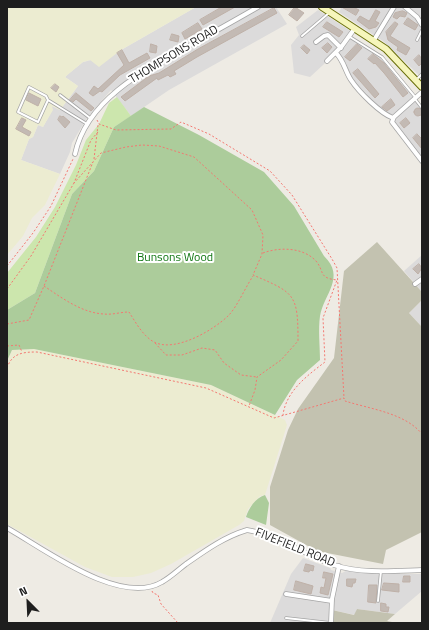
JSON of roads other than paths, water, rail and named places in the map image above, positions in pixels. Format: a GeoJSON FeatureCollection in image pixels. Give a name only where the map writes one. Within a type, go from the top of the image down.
{"type":"FeatureCollection","features":[{"type":"Feature","properties":{"kind":"street","name":"THOMPSONS ROAD"},"geometry":{"type":"LineString","coordinates":[[75,154],[78,143],[88,125],[109,99],[137,76],[258,7]]}},
{"type":"Feature","properties":{"kind":"street"},"geometry":{"type":"LineString","coordinates":[[322,7],[393,54],[422,87]]}},
{"type":"Feature","properties":{"kind":"street"},"geometry":{"type":"LineString","coordinates":[[374,40],[394,7]]}},
{"type":"Feature","properties":{"kind":"street"},"geometry":{"type":"LineString","coordinates":[[405,7],[418,17],[422,25]]}},
{"type":"Feature","properties":{"kind":"street"},"geometry":{"type":"LineString","coordinates":[[327,61],[341,48],[355,28]]}},
{"type":"Feature","properties":{"kind":"street"},"geometry":{"type":"LineString","coordinates":[[316,42],[328,35],[341,48]]}},
{"type":"Feature","properties":{"kind":"street"},"geometry":{"type":"LineString","coordinates":[[336,53],[342,60],[354,84],[382,112],[393,118]]}},
{"type":"Feature","properties":{"kind":"street"},"geometry":{"type":"LineString","coordinates":[[422,92],[393,118],[393,124],[422,161]]}},
{"type":"Feature","properties":{"kind":"street"},"geometry":{"type":"LineString","coordinates":[[415,284],[421,280]]}},
{"type":"Feature","properties":{"kind":"street","name":"FIVEFIELD ROAD"},"geometry":{"type":"LineString","coordinates":[[7,528],[70,567],[93,578],[130,587],[150,587],[161,583],[213,544],[247,530],[276,538],[308,555],[339,566],[356,570],[422,570]]}},
{"type":"Feature","properties":{"kind":"street"},"geometry":{"type":"LineString","coordinates":[[331,623],[332,601],[339,566]]}},
{"type":"Feature","properties":{"kind":"street"},"geometry":{"type":"LineString","coordinates":[[286,594],[332,601]]}},
{"type":"Feature","properties":{"kind":"lane"},"geometry":{"type":"LineString","coordinates":[[302,36],[330,12]]}},
{"type":"Feature","properties":{"kind":"lane"},"geometry":{"type":"LineString","coordinates":[[417,40],[422,30]]}},
{"type":"Feature","properties":{"kind":"lane"},"geometry":{"type":"LineString","coordinates":[[350,37],[382,57],[422,108]]}},
{"type":"Feature","properties":{"kind":"lane"},"geometry":{"type":"LineString","coordinates":[[416,80],[422,74]]}},
{"type":"Feature","properties":{"kind":"lane"},"geometry":{"type":"LineString","coordinates":[[48,100],[38,122],[18,112],[30,87],[46,96],[48,100],[88,125]]}},
{"type":"Feature","properties":{"kind":"lane"},"geometry":{"type":"LineString","coordinates":[[60,95],[88,115],[92,120]]}},
{"type":"Feature","properties":{"kind":"lane"},"geometry":{"type":"LineString","coordinates":[[378,601],[381,570]]}},
{"type":"Feature","properties":{"kind":"lane"},"geometry":{"type":"LineString","coordinates":[[286,618],[331,623]]}},
{"type":"Feature","properties":{"kind":"park label","name":"Bunsons Wood"},"geometry":{"type":"Point","coordinates":[175,258]}}]}
